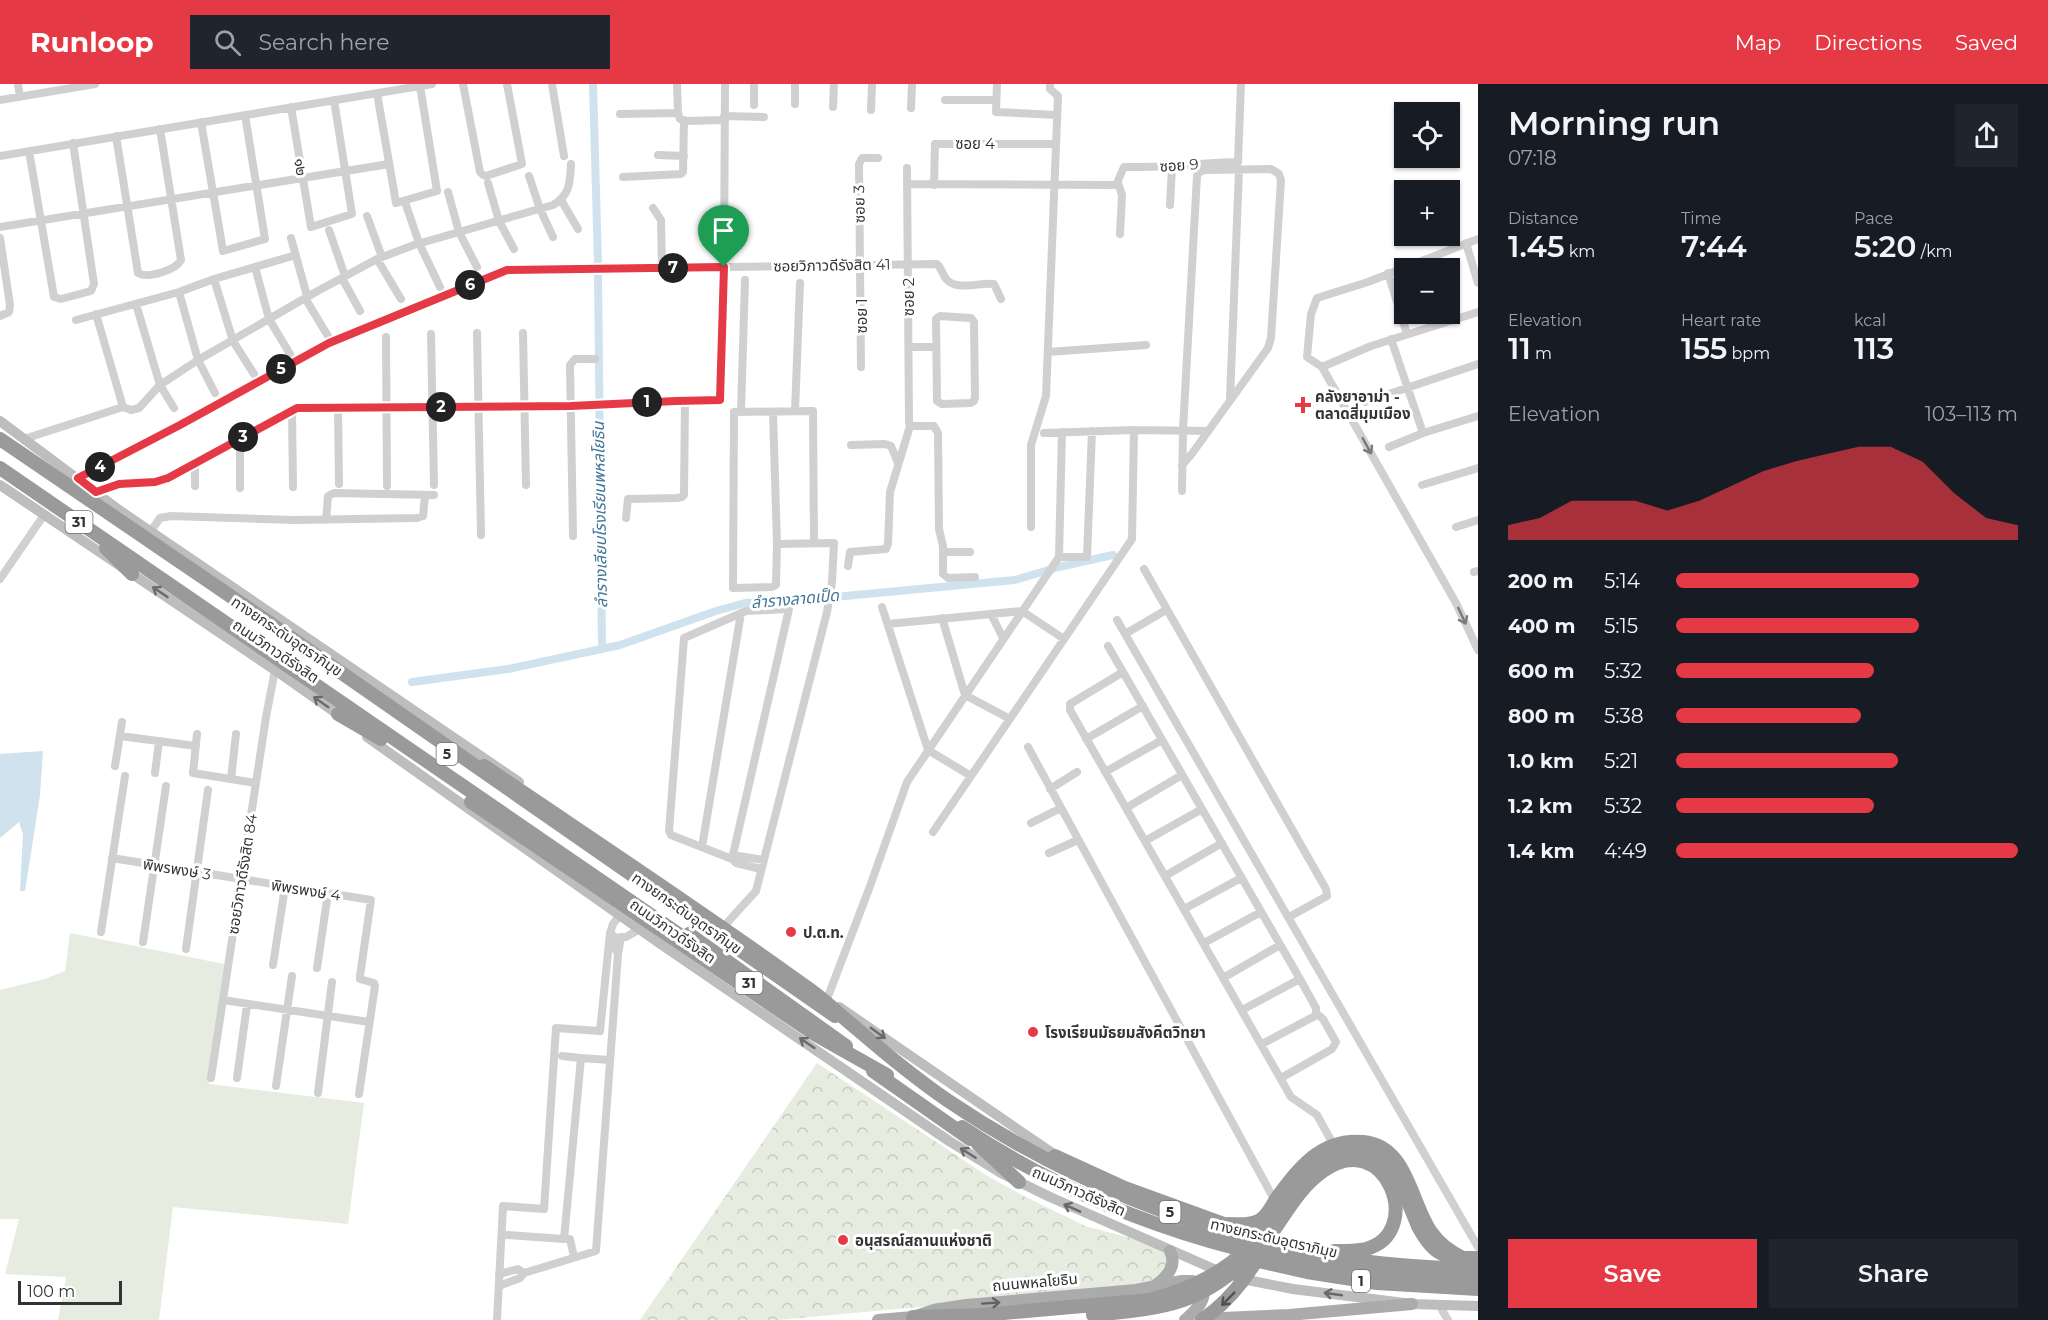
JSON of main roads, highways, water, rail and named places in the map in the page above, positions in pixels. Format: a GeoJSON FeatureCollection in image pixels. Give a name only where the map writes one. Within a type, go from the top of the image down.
{"type":"FeatureCollection","features":[{"type":"Feature","properties":{"kind":"highway","name":"31"},"geometry":{"type":"LineString","coordinates":[[0,431],[20,440],[94,499],[119,510]]}},
{"type":"Feature","properties":{"kind":"highway","name":"ถนนวิภาวดีรังสิต"},"geometry":{"type":"LineString","coordinates":[[0,438],[1004,1131],[1125,1188],[1223,1224],[1264,1237],[1334,1251]]}},
{"type":"Feature","properties":{"kind":"highway","name":"ทางยกระดับอุตราภิมุข"},"geometry":{"type":"LineString","coordinates":[[0,447],[895,1062],[945,1099],[1021,1146],[1093,1181],[1159,1208],[1220,1229],[1331,1257],[1478,1268]]}},
{"type":"Feature","properties":{"kind":"highway","name":"ทางยกระดับอุตราภิมุข"},"geometry":{"type":"LineString","coordinates":[[0,460],[469,780],[887,1076],[970,1133],[1020,1162],[1104,1203],[1152,1222],[1249,1252],[1303,1264],[1400,1278],[1478,1281]]}},
{"type":"Feature","properties":{"kind":"highway","name":"ถนนวิภาวดีรังสิต"},"geometry":{"type":"LineString","coordinates":[[0,468],[709,955],[978,1144],[1093,1205],[1142,1225],[1245,1258]]}},
{"type":"Feature","properties":{"kind":"highway"},"geometry":{"type":"LineString","coordinates":[[4,482],[105,548],[158,576]]}},
{"type":"Feature","properties":{"kind":"highway"},"geometry":{"type":"LineString","coordinates":[[105,548],[132,574]]}},
{"type":"Feature","properties":{"kind":"highway"},"geometry":{"type":"LineString","coordinates":[[226,582],[264,619]]}},
{"type":"Feature","properties":{"kind":"highway","name":"5"},"geometry":{"type":"LineString","coordinates":[[326,652],[484,766],[812,991],[895,1062]]}},
{"type":"Feature","properties":{"kind":"highway","name":"5"},"geometry":{"type":"LineString","coordinates":[[338,714],[383,740],[816,1035],[887,1076]]}},
{"type":"Feature","properties":{"kind":"highway"},"geometry":{"type":"LineString","coordinates":[[807,997],[833,1003]]}},
{"type":"Feature","properties":{"kind":"highway"},"geometry":{"type":"LineString","coordinates":[[1223,1224],[1254,1223],[1261,1220],[1296,1172],[1316,1154],[1333,1144],[1356,1141],[1373,1143],[1389,1153],[1403,1169],[1431,1232],[1444,1246],[1463,1258]]}},
{"type":"Feature","properties":{"kind":"highway"},"geometry":{"type":"LineString","coordinates":[[978,1144],[1019,1182]]}},
{"type":"Feature","properties":{"kind":"highway"},"geometry":{"type":"LineString","coordinates":[[913,1317],[981,1315],[1150,1300],[1173,1294],[1209,1277],[1231,1262],[1254,1242],[1299,1182],[1318,1163],[1328,1157],[1348,1151],[1362,1150],[1376,1156],[1389,1168],[1426,1241],[1435,1251],[1447,1257],[1478,1258]]}},
{"type":"Feature","properties":{"kind":"highway"},"geometry":{"type":"LineString","coordinates":[[1202,1320],[1218,1309],[1235,1292],[1304,1188],[1323,1171],[1334,1165],[1347,1161],[1369,1163],[1385,1176],[1390,1184],[1396,1200],[1392,1224],[1388,1233],[1374,1246],[1365,1249],[1334,1251]]}},
{"type":"Feature","properties":{"kind":"highway"},"geometry":{"type":"LineString","coordinates":[[1029,1320],[1148,1310],[1191,1298],[1225,1278],[1243,1264],[1270,1236]]}},
{"type":"Feature","properties":{"kind":"highway","name":"1"},"geometry":{"type":"LineString","coordinates":[[1334,1251],[1374,1258],[1478,1268]]}},
{"type":"Feature","properties":{"kind":"highway","name":"1"},"geometry":{"type":"LineString","coordinates":[[1245,1258],[1307,1272],[1377,1283],[1478,1289]]}},
{"type":"Feature","properties":{"kind":"main road","name":"ถนนวิภาวดีรังสิต"},"geometry":{"type":"LineString","coordinates":[[0,421],[20,440],[78,478],[119,510],[726,924],[833,1003],[1063,1160]]}},
{"type":"Feature","properties":{"kind":"main road","name":"ถนนวิภาวดีรังสิต"},"geometry":{"type":"LineString","coordinates":[[4,482],[44,515],[275,670],[338,714],[389,754],[640,929],[932,1130],[1019,1182],[1170,1251],[1231,1276],[1412,1304]]}},
{"type":"Feature","properties":{"kind":"main road"},"geometry":{"type":"LineString","coordinates":[[1154,1287],[1171,1270],[1173,1257],[1170,1251]]}},
{"type":"Feature","properties":{"kind":"main road","name":"ถนนพหลโยธิน"},"geometry":{"type":"LineString","coordinates":[[878,1320],[913,1317],[934,1310],[966,1305],[1154,1287],[1192,1281],[1203,1286],[1204,1298],[1195,1311],[1183,1320]]}},
{"type":"Feature","properties":{"kind":"main road","name":"1"},"geometry":{"type":"LineString","coordinates":[[1183,1320],[1350,1315],[1412,1304],[1478,1306]]}},
{"type":"Feature","properties":{"kind":"water"},"geometry":{"type":"Polygon","coordinates":[[[43,751],[40,795],[25,891],[20,891],[23,834],[19,822],[0,838],[0,754],[43,751]]]}},
{"type":"Feature","properties":{"kind":"waterway","name":"ลำรางเลียบโรงเรียนพหลโยธิน"},"geometry":{"type":"LineString","coordinates":[[593,84],[598,263]]}},
{"type":"Feature","properties":{"kind":"waterway","name":"ลำรางเลียบโรงเรียนพหลโยธิน"},"geometry":{"type":"LineString","coordinates":[[598,274],[602,649]]}},
{"type":"Feature","properties":{"kind":"waterway","name":"ลำรางลาดเป็ด"},"geometry":{"type":"LineString","coordinates":[[412,682],[508,669],[620,645],[745,603],[1015,580],[1113,555]]}},
{"type":"Feature","properties":{"kind":"place","name":"คลังยาอาม่า - ตลาดสี่มุมเมือง"},"geometry":{"type":"Point","coordinates":[1303,405]}},
{"type":"Feature","properties":{"kind":"place","name":"ป.ต.ท."},"geometry":{"type":"Point","coordinates":[791,932]}},
{"type":"Feature","properties":{"kind":"place","name":"โรงเรียนมัธยมสังคีตวิทยา"},"geometry":{"type":"Point","coordinates":[1033,1032]}},
{"type":"Feature","properties":{"kind":"place","name":"อนุสรณ์สถานแห่งชาติ"},"geometry":{"type":"Point","coordinates":[843,1240]}}]}
